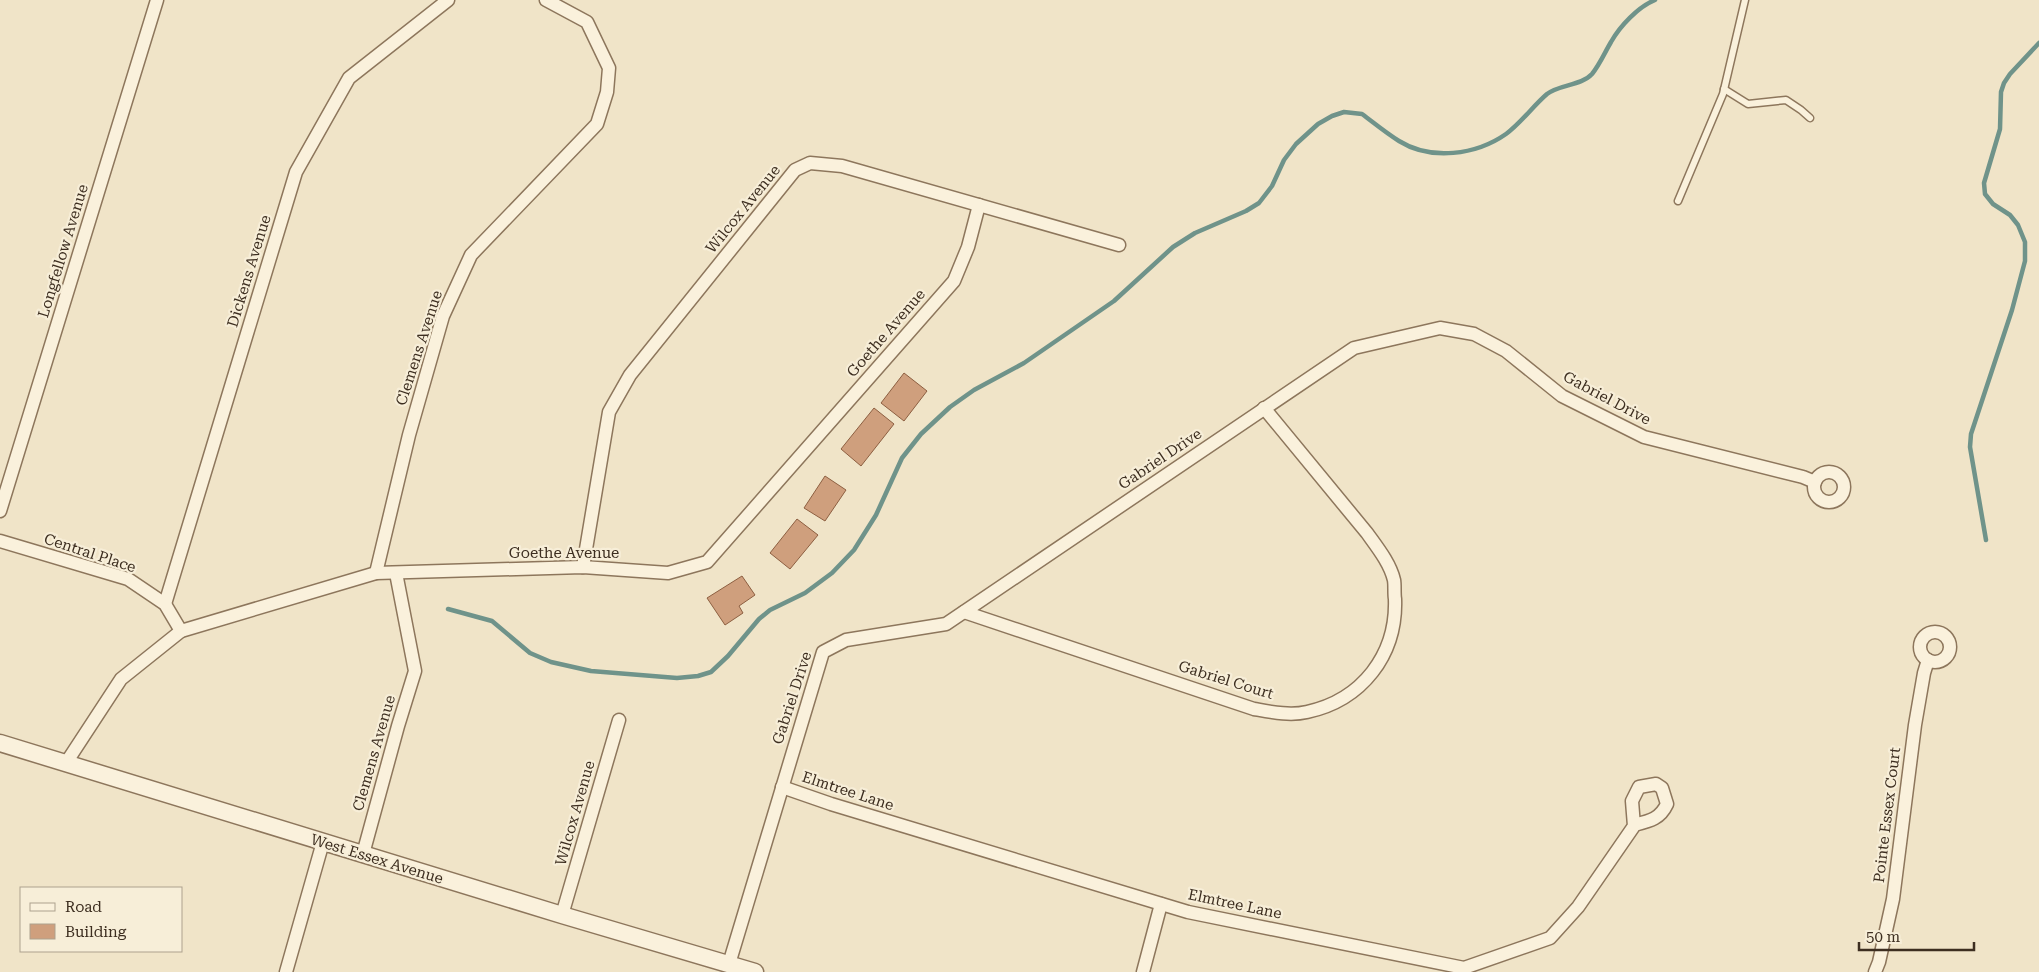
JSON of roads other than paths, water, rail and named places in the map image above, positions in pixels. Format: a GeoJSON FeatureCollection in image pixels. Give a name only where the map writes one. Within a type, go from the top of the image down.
{"type":"FeatureCollection","features":[{"type":"Feature","properties":{"kind":"street","name":"Longfellow Avenue"},"geometry":{"type":"LineString","coordinates":[[0,511],[157,0]]}},
{"type":"Feature","properties":{"kind":"street","name":"Dickens Avenue"},"geometry":{"type":"LineString","coordinates":[[165,604],[296,172],[349,78],[448,0]]}},
{"type":"Feature","properties":{"kind":"street","name":"Clemens Avenue"},"geometry":{"type":"LineString","coordinates":[[376,572],[409,434],[443,316],[471,255],[597,124],[607,92],[609,68],[587,22],[546,0]]}},
{"type":"Feature","properties":{"kind":"street","name":"Wilcox Avenue"},"geometry":{"type":"LineString","coordinates":[[583,567],[609,412],[630,375],[795,170],[810,163],[842,166],[1119,245]]}},
{"type":"Feature","properties":{"kind":"street","name":"Goethe Avenue"},"geometry":{"type":"LineString","coordinates":[[66,763],[121,679],[181,631],[376,572],[583,567],[668,573],[707,562],[954,281],[968,247],[979,205]]}},
{"type":"Feature","properties":{"kind":"street","name":"Gabriel Drive"},"geometry":{"type":"LineString","coordinates":[[729,964],[823,652],[846,640],[946,624],[1354,348],[1440,328],[1474,334],[1512,356],[1562,396],[1644,436],[1803,477],[1815,482]]}},
{"type":"Feature","properties":{"kind":"street","name":"Gabriel Court"},"geometry":{"type":"LineString","coordinates":[[964,612],[1254,709],[1279,713],[1305,713],[1335,704],[1360,686],[1380,664],[1392,636],[1395,608],[1394,580],[1383,555],[1368,533],[1264,408]]}},
{"type":"Feature","properties":{"kind":"street","name":"Central Place"},"geometry":{"type":"LineString","coordinates":[[0,542],[128,579],[165,604],[181,631]]}},
{"type":"Feature","properties":{"kind":"street","name":"Clemens Avenue"},"geometry":{"type":"LineString","coordinates":[[363,854],[415,671],[396,573]]}},
{"type":"Feature","properties":{"kind":"street","name":"Pointe Essex Court"},"geometry":{"type":"LineString","coordinates":[[1875,972],[1880,962],[1893,899],[1914,733],[1928,660]]}},
{"type":"Feature","properties":{"kind":"street","name":"Wilcox Avenue"},"geometry":{"type":"LineString","coordinates":[[562,915],[619,720]]}},
{"type":"Feature","properties":{"kind":"street","name":"West Essex Avenue"},"geometry":{"type":"LineString","coordinates":[[0,743],[755,972]]}},
{"type":"Feature","properties":{"kind":"street","name":"Elmtree Lane"},"geometry":{"type":"LineString","coordinates":[[782,786],[831,804],[1188,912],[1464,968],[1550,938],[1578,907],[1634,826]]}},
{"type":"Feature","properties":{"kind":"street"},"geometry":{"type":"LineString","coordinates":[[286,972],[323,842]]}},
{"type":"Feature","properties":{"kind":"street"},"geometry":{"type":"LineString","coordinates":[[1143,972],[1161,904]]}},
{"type":"Feature","properties":{"kind":"lane"},"geometry":{"type":"LineString","coordinates":[[1678,201],[1724,89],[1745,0]]}},
{"type":"Feature","properties":{"kind":"lane"},"geometry":{"type":"LineString","coordinates":[[1724,89],[1748,104],[1786,100],[1802,110],[1810,118]]}},
{"type":"Feature","properties":{"kind":"waterway"},"geometry":{"type":"LineString","coordinates":[[448,609],[492,621],[530,653],[551,662],[591,671],[677,678],[698,676],[711,672],[728,656],[759,619],[770,610],[805,593],[832,573],[854,550],[876,515],[902,458],[921,434],[950,407],[974,390],[1024,363],[1114,301],[1173,247],[1195,233],[1246,211],[1259,203],[1272,186],[1284,160],[1296,144],[1318,124],[1344,112],[1362,114],[1399,141],[1425,151],[1453,153],[1481,147],[1511,130],[1547,94],[1558,88],[1582,81],[1592,74],[1624,24],[1642,7],[1655,0]]}},
{"type":"Feature","properties":{"kind":"waterway"},"geometry":{"type":"LineString","coordinates":[[1986,540],[1970,447],[1971,434],[2012,310],[2025,261],[2025,242],[2018,225],[2010,215],[1993,204],[1985,194],[1984,183],[2000,129],[2001,92],[2004,83],[2039,43]]}}]}
